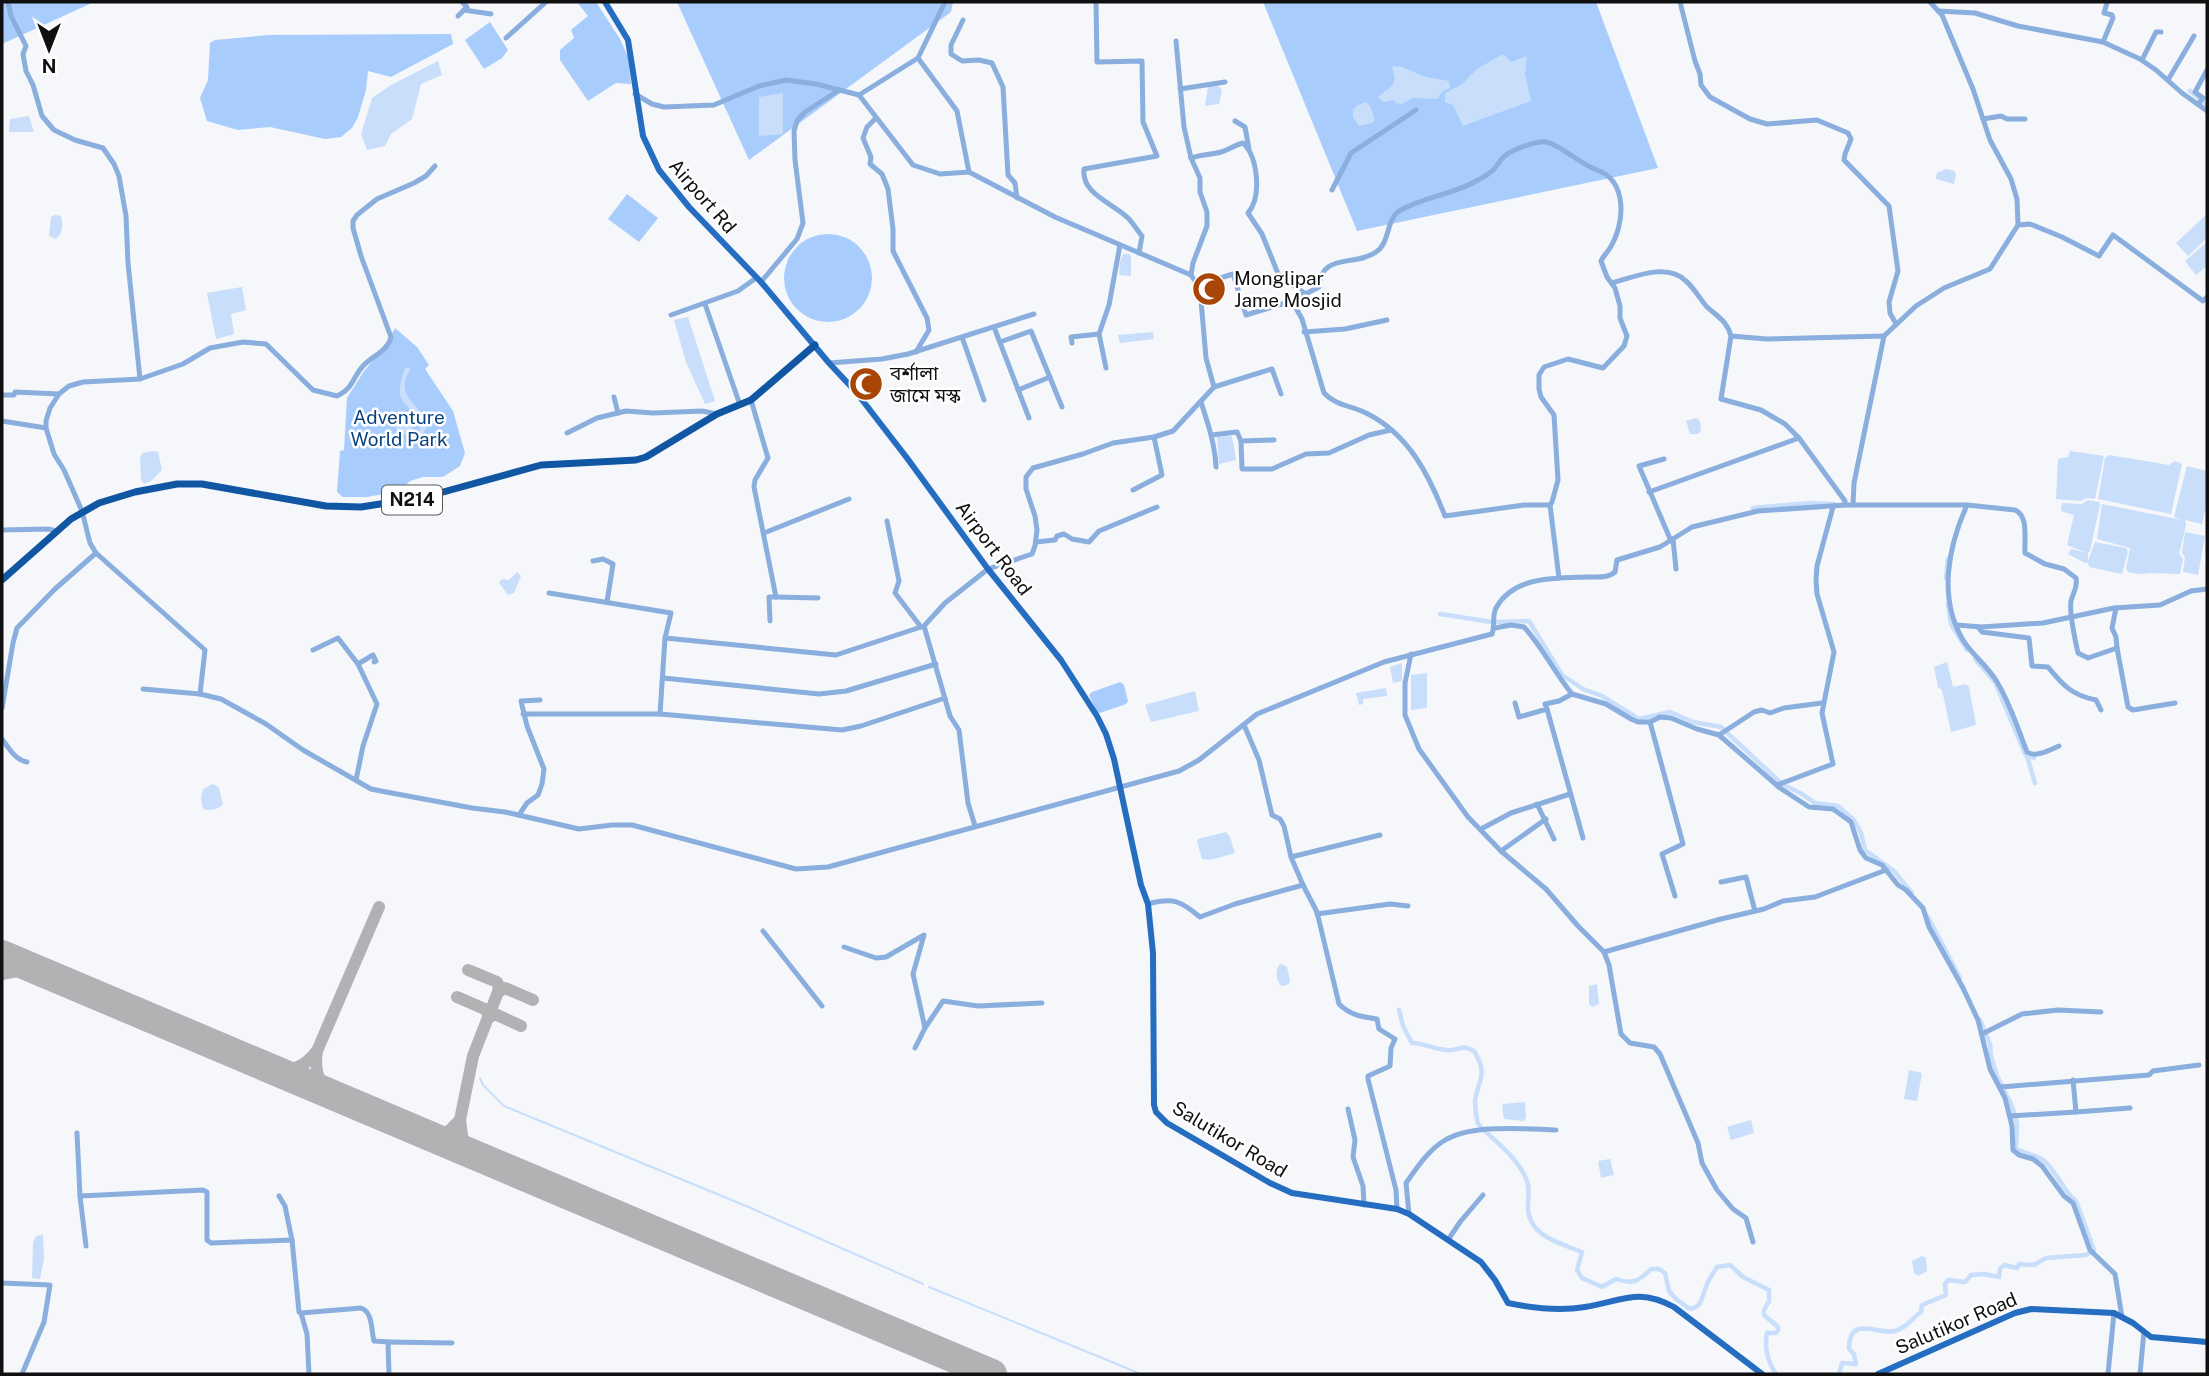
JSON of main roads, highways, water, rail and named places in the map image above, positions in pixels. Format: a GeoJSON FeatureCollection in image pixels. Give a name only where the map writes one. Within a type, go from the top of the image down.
{"type":"FeatureCollection","features":[{"type":"Feature","properties":{"kind":"highway","name":"N214"},"geometry":{"type":"LineString","coordinates":[[2,580],[82,511],[135,492],[192,483],[326,506],[361,507],[385,505],[447,491],[541,465],[636,460],[646,457],[717,414],[751,400],[815,345]]}},
{"type":"Feature","properties":{"kind":"main road","name":"Airport Rd"},"geometry":{"type":"LineString","coordinates":[[605,2],[628,40],[643,136],[659,170],[689,207],[815,345]]}},
{"type":"Feature","properties":{"kind":"main road","name":"Airport Road"},"geometry":{"type":"LineString","coordinates":[[815,345],[856,392],[988,569],[1061,660],[1106,734],[1120,786]]}},
{"type":"Feature","properties":{"kind":"main road","name":"Salutikor Road"},"geometry":{"type":"LineString","coordinates":[[1120,786],[1141,885],[1148,904],[1153,953],[1154,1105],[1156,1112],[1167,1124],[1280,1188],[1304,1196],[1397,1209],[1409,1214],[1481,1262],[1508,1303],[1571,1309],[1637,1295],[1659,1299],[1674,1307],[1762,1374]]}},
{"type":"Feature","properties":{"kind":"main road","name":"Salutikor Road"},"geometry":{"type":"LineString","coordinates":[[1878,1374],[2023,1310],[2114,1313],[2151,1336],[2207,1342]]}},
{"type":"Feature","properties":{"kind":"waterway"},"geometry":{"type":"LineString","coordinates":[[2190,91],[2207,105]]}},
{"type":"Feature","properties":{"kind":"waterway"},"geometry":{"type":"LineString","coordinates":[[1753,508],[1809,503],[1834,504]]}},
{"type":"Feature","properties":{"kind":"waterway"},"geometry":{"type":"LineString","coordinates":[[1946,578],[1948,559]]}},
{"type":"Feature","properties":{"kind":"waterway"},"geometry":{"type":"LineString","coordinates":[[1948,604],[1951,624],[1967,650]]}},
{"type":"Feature","properties":{"kind":"waterway"},"geometry":{"type":"LineString","coordinates":[[1440,614],[1492,622]]}},
{"type":"Feature","properties":{"kind":"waterway"},"geometry":{"type":"LineString","coordinates":[[1497,622],[1529,621],[1562,675],[1639,719],[1670,712],[1693,722],[1721,727],[1782,784],[1815,803],[1838,806],[1854,820],[1865,850],[1894,871],[1912,893]]}},
{"type":"Feature","properties":{"kind":"waterway"},"geometry":{"type":"LineString","coordinates":[[1975,659],[1995,682],[2025,754],[2034,758]]}},
{"type":"Feature","properties":{"kind":"waterway"},"geometry":{"type":"LineString","coordinates":[[2027,756],[2035,783]]}},
{"type":"Feature","properties":{"kind":"waterway"},"geometry":{"type":"LineString","coordinates":[[1928,917],[1960,978]]}},
{"type":"Feature","properties":{"kind":"waterway"},"geometry":{"type":"LineString","coordinates":[[1399,1010],[1403,1026],[1412,1043],[1446,1050],[1465,1048],[1474,1051],[1482,1072],[1475,1101],[1478,1124],[1512,1157],[1523,1172],[1527,1181],[1530,1218],[1534,1226],[1548,1238],[1582,1252],[1577,1270],[1582,1278],[1602,1287],[1616,1279],[1635,1281],[1651,1269],[1659,1269],[1665,1273],[1669,1291],[1690,1309],[1699,1304],[1717,1267],[1730,1265],[1743,1277],[1769,1290],[1769,1301],[1764,1315],[1778,1330],[1776,1333],[1767,1333],[1766,1349],[1776,1374]]}},
{"type":"Feature","properties":{"kind":"waterway"},"geometry":{"type":"LineString","coordinates":[[1839,1374],[1842,1363],[1856,1364],[1854,1354],[1849,1349],[1850,1338],[1854,1332],[1866,1328],[1888,1331],[1903,1328],[1921,1312],[1922,1305],[1946,1295],[1945,1284],[1948,1280],[1965,1282],[1971,1275],[1984,1274],[1999,1277],[2000,1269],[2004,1265],[2017,1268],[2019,1264],[2034,1265],[2046,1258],[2086,1255],[2094,1250],[2076,1201],[2040,1158],[2016,1149],[2015,1116],[1997,1076],[1990,1044],[1980,1020]]}},
{"type":"Feature","properties":{"kind":"waterway"},"geometry":{"type":"LineString","coordinates":[[480,1078],[483,1085],[504,1106],[746,1206],[923,1284]]}},
{"type":"Feature","properties":{"kind":"waterway"},"geometry":{"type":"LineString","coordinates":[[929,1287],[1141,1374]]}},
{"type":"Feature","properties":{"kind":"place","name":"Monglipar Jame Mosjid"},"geometry":{"type":"Point","coordinates":[1209,289]}},
{"type":"Feature","properties":{"kind":"place","name":"বর্শালা জামে মস্ক"},"geometry":{"type":"Point","coordinates":[866,384]}},
{"type":"Feature","properties":{"kind":"park label","name":"Adventure World Park"},"geometry":{"type":"Point","coordinates":[399,428]}}]}
